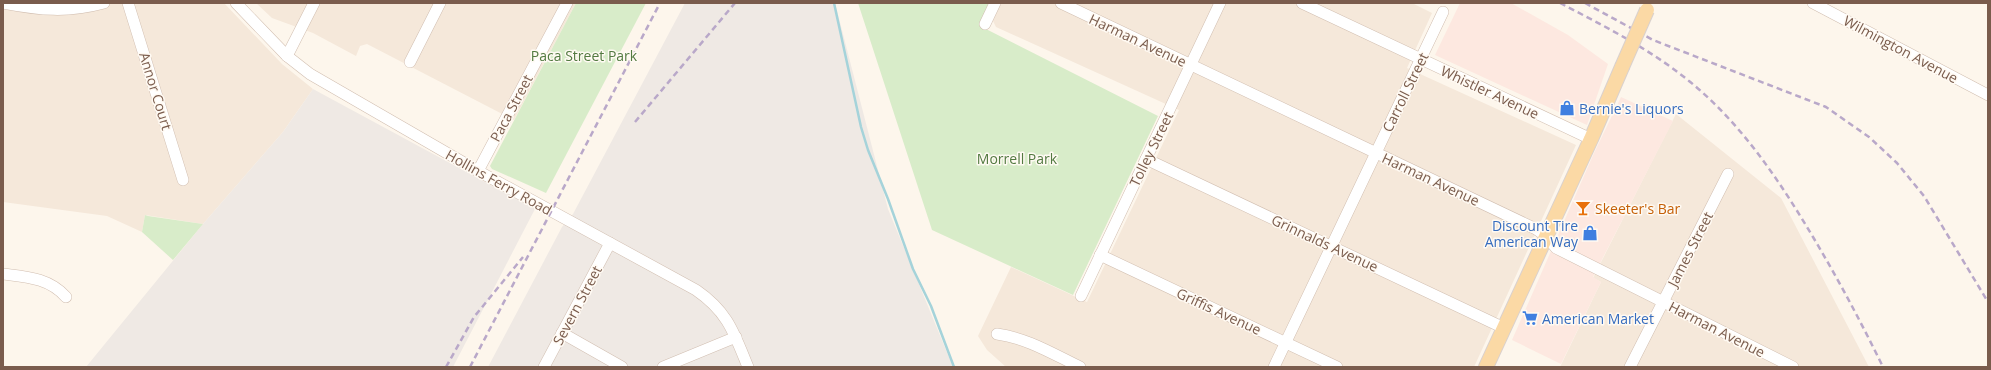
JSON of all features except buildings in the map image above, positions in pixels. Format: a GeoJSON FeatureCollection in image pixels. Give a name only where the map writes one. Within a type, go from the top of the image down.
{"type":"FeatureCollection","features":[{"type":"Feature","properties":{"kind":"main road"},"geometry":{"type":"LineString","coordinates":[[1486,367],[1591,139],[1647,5]]}},
{"type":"Feature","properties":{"kind":"street"},"geometry":{"type":"LineString","coordinates":[[3,3],[52,11],[81,9],[104,3]]}},
{"type":"Feature","properties":{"kind":"street","name":"Annor Court"},"geometry":{"type":"LineString","coordinates":[[128,3],[183,180]]}},
{"type":"Feature","properties":{"kind":"street","name":"Hollins Ferry Road"},"geometry":{"type":"LineString","coordinates":[[236,3],[287,56],[310,74],[338,92],[709,298],[726,317],[748,367]]}},
{"type":"Feature","properties":{"kind":"street"},"geometry":{"type":"LineString","coordinates":[[287,56],[314,3]]}},
{"type":"Feature","properties":{"kind":"street"},"geometry":{"type":"LineString","coordinates":[[410,62],[440,3]]}},
{"type":"Feature","properties":{"kind":"street","name":"Paca Street"},"geometry":{"type":"LineString","coordinates":[[478,171],[567,3]]}},
{"type":"Feature","properties":{"kind":"street"},"geometry":{"type":"LineString","coordinates":[[985,24],[995,3]]}},
{"type":"Feature","properties":{"kind":"street","name":"Harman Avenue"},"geometry":{"type":"LineString","coordinates":[[1061,3],[1494,208],[1536,229],[1546,236],[1556,248],[1793,367]]}},
{"type":"Feature","properties":{"kind":"street","name":"Tolley Street"},"geometry":{"type":"LineString","coordinates":[[1081,296],[1220,3]]}},
{"type":"Feature","properties":{"kind":"street","name":"Whistler Avenue"},"geometry":{"type":"LineString","coordinates":[[1302,3],[1591,139]]}},
{"type":"Feature","properties":{"kind":"street","name":"Wilmington Avenue"},"geometry":{"type":"LineString","coordinates":[[1815,3],[1988,95]]}},
{"type":"Feature","properties":{"kind":"street","name":"Carroll Street"},"geometry":{"type":"LineString","coordinates":[[1274,367],[1443,12]]}},
{"type":"Feature","properties":{"kind":"street","name":"Grinnalds Avenue"},"geometry":{"type":"LineString","coordinates":[[1146,159],[1504,328]]}},
{"type":"Feature","properties":{"kind":"street","name":"James Street"},"geometry":{"type":"LineString","coordinates":[[1630,367],[1728,174]]}},
{"type":"Feature","properties":{"kind":"street","name":"Severn Street"},"geometry":{"type":"LineString","coordinates":[[544,367],[610,243]]}},
{"type":"Feature","properties":{"kind":"street","name":"Griffis Avenue"},"geometry":{"type":"LineString","coordinates":[[1100,255],[1337,367]]}},
{"type":"Feature","properties":{"kind":"street"},"geometry":{"type":"LineString","coordinates":[[3,274],[35,278],[48,282],[58,288],[66,297]]}},
{"type":"Feature","properties":{"kind":"street"},"geometry":{"type":"LineString","coordinates":[[562,334],[622,367]]}},
{"type":"Feature","properties":{"kind":"street"},"geometry":{"type":"LineString","coordinates":[[997,334],[1010,335],[1080,367]]}},
{"type":"Feature","properties":{"kind":"street"},"geometry":{"type":"LineString","coordinates":[[663,367],[736,337]]}},
{"type":"Feature","properties":{"kind":"shaded area"},"geometry":{"type":"Polygon","coordinates":[[[3,3],[224,3],[282,64],[313,89],[283,132],[203,224],[145,215],[142,232],[107,216],[3,202],[3,3]]]}},
{"type":"Feature","properties":{"kind":"shaded area"},"geometry":{"type":"Polygon","coordinates":[[[256,3],[576,3],[514,120],[367,44],[360,46],[356,56],[313,33],[272,18],[256,3]]]}},
{"type":"Feature","properties":{"kind":"shaded area"},"geometry":{"type":"Polygon","coordinates":[[[685,3],[835,3],[888,209],[953,367],[488,367],[562,227],[573,214],[685,3]]]}},
{"type":"Feature","properties":{"kind":"shaded area"},"geometry":{"type":"Polygon","coordinates":[[[1001,3],[1412,3],[1432,13],[1407,68],[1576,145],[1474,367],[1006,367],[987,350],[978,336],[1011,267],[1087,302],[1179,110],[996,27],[993,21],[1001,3]]]}},
{"type":"Feature","properties":{"kind":"shaded area"},"geometry":{"type":"Polygon","coordinates":[[[1460,3],[1511,3],[1568,35],[1608,64],[1587,125],[1435,55],[1460,3]]]}},
{"type":"Feature","properties":{"kind":"shaded area"},"geometry":{"type":"Polygon","coordinates":[[[313,89],[535,209],[453,367],[86,367],[203,224],[283,132],[313,89]]]}},
{"type":"Feature","properties":{"kind":"shaded area"},"geometry":{"type":"Polygon","coordinates":[[[1621,97],[1673,121],[1593,277],[1601,282],[1561,364],[1512,340],[1594,153],[1621,97]]]}},
{"type":"Feature","properties":{"kind":"shaded area"},"geometry":{"type":"Polygon","coordinates":[[[1676,114],[1781,198],[1869,367],[1560,367],[1601,282],[1593,278],[1676,114]]]}},
{"type":"Feature","properties":{"kind":"green space","name":"Paca Street Park"},"geometry":{"type":"Polygon","coordinates":[[[576,3],[646,3],[546,193],[492,169],[490,166],[576,3]]]}},
{"type":"Feature","properties":{"kind":"green space","name":"Morrell Park"},"geometry":{"type":"Polygon","coordinates":[[[858,3],[993,3],[982,27],[1158,116],[1073,295],[932,230],[858,3]]]}},
{"type":"Feature","properties":{"kind":"green space"},"geometry":{"type":"Polygon","coordinates":[[[145,215],[203,224],[173,260],[142,232],[145,215]]]}},
{"type":"Feature","properties":{"kind":"waterway"},"geometry":{"type":"LineString","coordinates":[[834,3],[861,127],[868,150],[888,199],[913,269],[931,306],[954,367]]}},
{"type":"Feature","properties":{"kind":"railway"},"geometry":{"type":"LineString","coordinates":[[470,367],[660,3]]}},
{"type":"Feature","properties":{"kind":"railway"},"geometry":{"type":"LineString","coordinates":[[635,122],[735,3]]}},
{"type":"Feature","properties":{"kind":"railway"},"geometry":{"type":"LineString","coordinates":[[1560,3],[1643,48],[1689,81],[1726,115],[1758,153],[1787,194],[1858,317],[1883,367]]}},
{"type":"Feature","properties":{"kind":"railway"},"geometry":{"type":"LineString","coordinates":[[1585,3],[1653,40],[1826,107],[1869,137],[1897,163],[1924,196],[1988,302]]}},
{"type":"Feature","properties":{"kind":"railway"},"geometry":{"type":"LineString","coordinates":[[446,367],[474,317],[523,257]]}},
{"type":"Feature","properties":{"kind":"place","name":"Bernie's Liquors"},"geometry":{"type":"Point","coordinates":[1567,108]}},
{"type":"Feature","properties":{"kind":"place","name":"Skeeter's Bar"},"geometry":{"type":"Point","coordinates":[1583,208]}},
{"type":"Feature","properties":{"kind":"place","name":"Discount Tire American Way"},"geometry":{"type":"Point","coordinates":[1590,233]}},
{"type":"Feature","properties":{"kind":"place","name":"American Market"},"geometry":{"type":"Point","coordinates":[1530,318]}}]}
